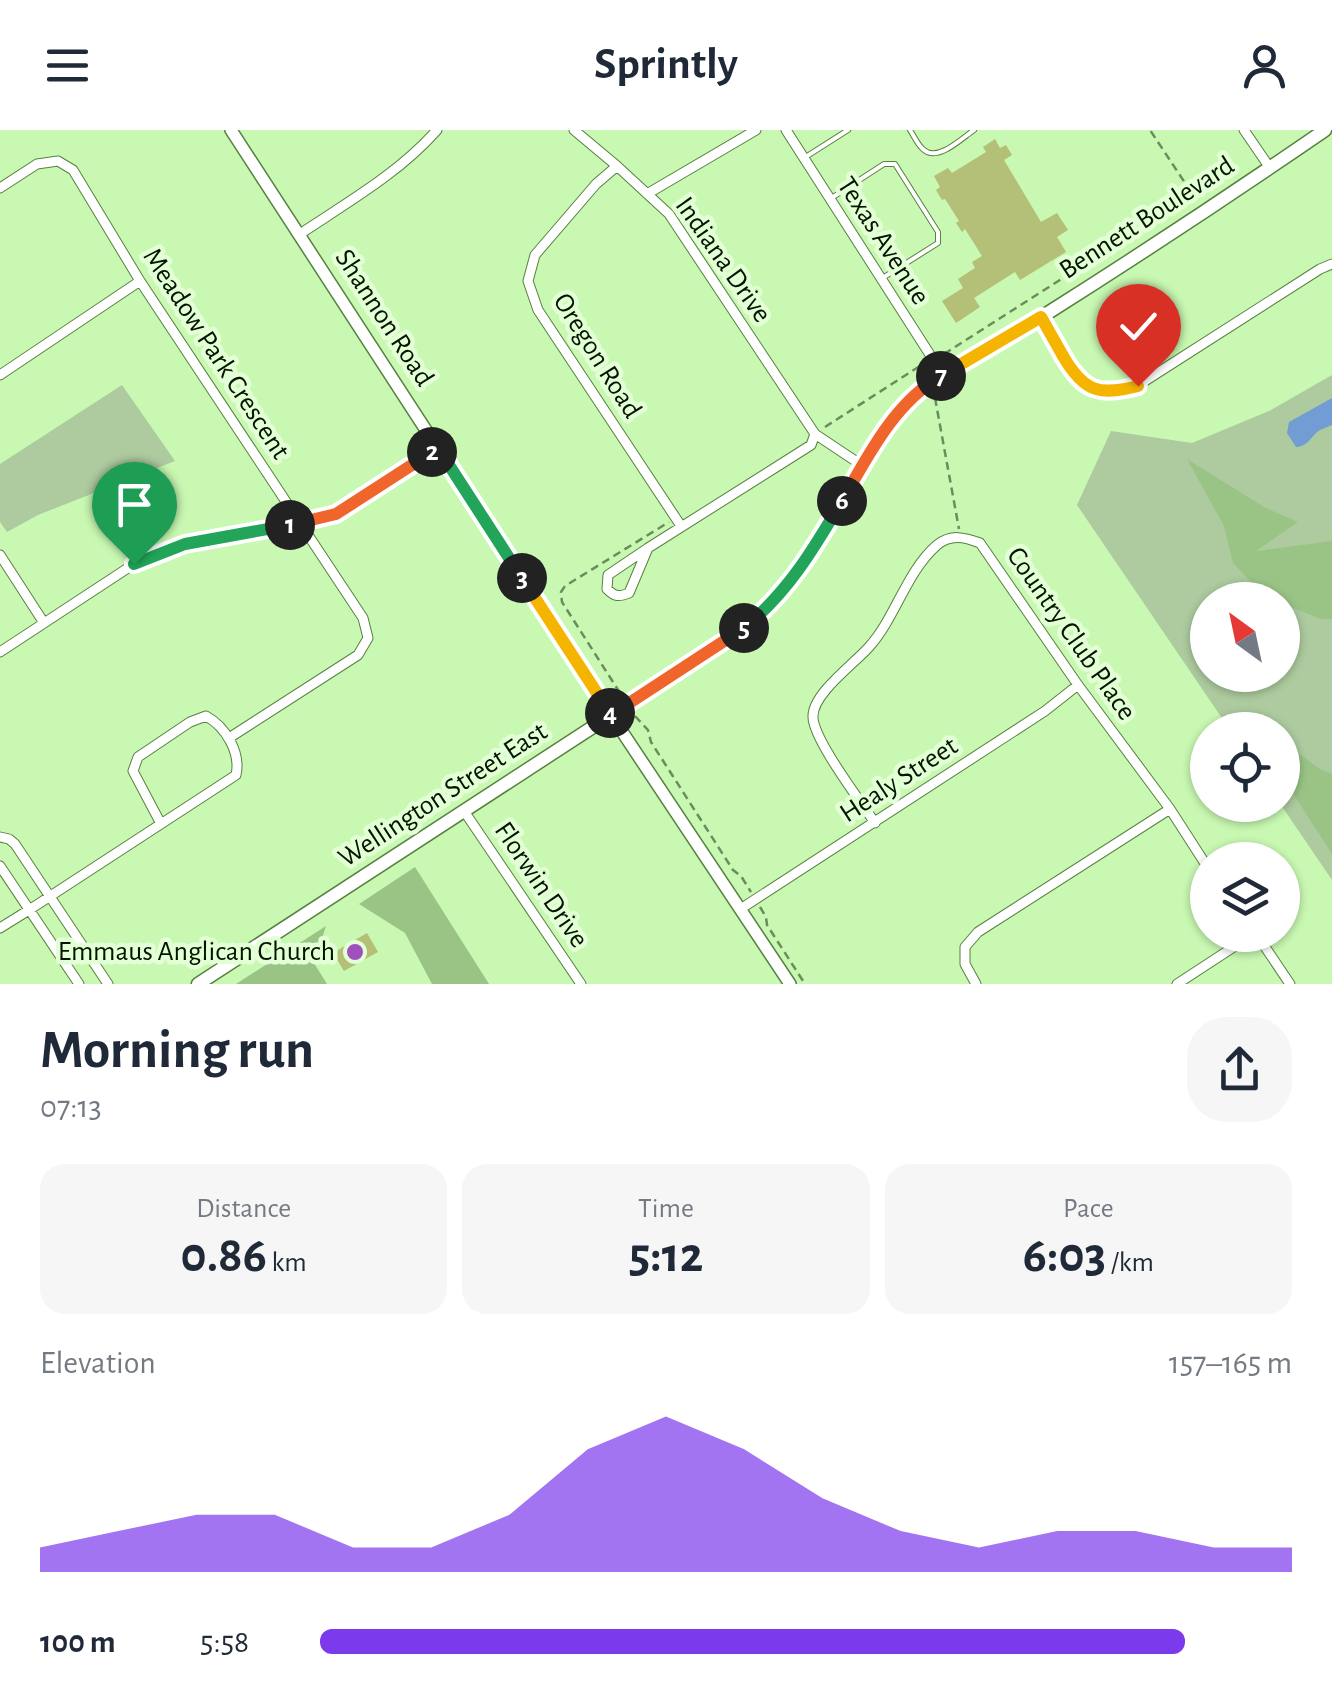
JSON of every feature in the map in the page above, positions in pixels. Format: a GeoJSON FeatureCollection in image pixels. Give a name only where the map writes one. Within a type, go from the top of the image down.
{"type":"FeatureCollection","features":[{"type":"Feature","properties":{"kind":"main road","name":"Bennett Boulevard"},"geometry":{"type":"LineString","coordinates":[[943,376],[1041,317],[1325,130]]}},
{"type":"Feature","properties":{"kind":"main road","name":"Wellington Street East"},"geometry":{"type":"LineString","coordinates":[[198,984],[745,628],[790,583],[903,407],[930,382],[943,376]]}},
{"type":"Feature","properties":{"kind":"street","name":"Shannon Road"},"geometry":{"type":"LineString","coordinates":[[230,130],[790,984]]}},
{"type":"Feature","properties":{"kind":"street"},"geometry":{"type":"LineString","coordinates":[[300,234],[370,188],[422,148],[438,130]]}},
{"type":"Feature","properties":{"kind":"street","name":"Indiana Drive"},"geometry":{"type":"LineString","coordinates":[[574,130],[668,214],[815,434]]}},
{"type":"Feature","properties":{"kind":"street"},"geometry":{"type":"LineString","coordinates":[[648,194],[756,130]]}},
{"type":"Feature","properties":{"kind":"street","name":"Texas Avenue"},"geometry":{"type":"LineString","coordinates":[[786,130],[943,376]]}},
{"type":"Feature","properties":{"kind":"street"},"geometry":{"type":"LineString","coordinates":[[1244,130],[1270,168]]}},
{"type":"Feature","properties":{"kind":"street","name":"Meadow Park Crescent"},"geometry":{"type":"LineString","coordinates":[[0,188],[38,164],[58,161],[74,170],[140,281],[363,618],[368,638],[358,655],[228,738]]}},
{"type":"Feature","properties":{"kind":"street","name":"Oregon Road"},"geometry":{"type":"LineString","coordinates":[[617,166],[596,184],[535,255],[528,281],[538,310],[681,526]]}},
{"type":"Feature","properties":{"kind":"street"},"geometry":{"type":"LineString","coordinates":[[1041,317],[1071,369],[1087,386],[1110,393],[1138,386],[1332,264]]}},
{"type":"Feature","properties":{"kind":"street"},"geometry":{"type":"LineString","coordinates":[[0,375],[140,281]]}},
{"type":"Feature","properties":{"kind":"street"},"geometry":{"type":"LineString","coordinates":[[648,548],[630,594],[614,595],[608,589],[608,575],[613,569],[811,444],[815,434],[863,466]]}},
{"type":"Feature","properties":{"kind":"street"},"geometry":{"type":"LineString","coordinates":[[0,652],[134,564],[185,544],[336,514],[438,448]]}},
{"type":"Feature","properties":{"kind":"street"},"geometry":{"type":"LineString","coordinates":[[874,822],[818,736],[813,716],[818,698],[872,643],[922,563],[940,542],[960,536]]}},
{"type":"Feature","properties":{"kind":"street","name":"Country Club Place"},"geometry":{"type":"LineString","coordinates":[[960,536],[980,543],[1191,842]]}},
{"type":"Feature","properties":{"kind":"street"},"geometry":{"type":"LineString","coordinates":[[0,555],[44,623]]}},
{"type":"Feature","properties":{"kind":"street","name":"Healy Street"},"geometry":{"type":"LineString","coordinates":[[742,908],[1045,711],[1078,685]]}},
{"type":"Feature","properties":{"kind":"street"},"geometry":{"type":"LineString","coordinates":[[0,928],[29,910],[50,896],[162,824],[236,776],[239,762],[228,738],[217,722],[206,716],[190,722],[138,757],[134,771],[162,824]]}},
{"type":"Feature","properties":{"kind":"street"},"geometry":{"type":"LineString","coordinates":[[976,984],[965,964],[965,948],[978,932],[1170,809]]}},
{"type":"Feature","properties":{"kind":"street","name":"Florwin Drive"},"geometry":{"type":"LineString","coordinates":[[464,810],[581,984]]}},
{"type":"Feature","properties":{"kind":"street"},"geometry":{"type":"LineString","coordinates":[[0,837],[15,844],[108,984]]}},
{"type":"Feature","properties":{"kind":"street"},"geometry":{"type":"LineString","coordinates":[[0,866],[78,984]]}},
{"type":"Feature","properties":{"kind":"street"},"geometry":{"type":"LineString","coordinates":[[1177,984],[1227,952]]}},
{"type":"Feature","properties":{"kind":"street"},"geometry":{"type":"LineString","coordinates":[[1266,952],[1290,984]]}},
{"type":"Feature","properties":{"kind":"lane"},"geometry":{"type":"LineString","coordinates":[[804,158],[848,130]]}},
{"type":"Feature","properties":{"kind":"lane"},"geometry":{"type":"LineString","coordinates":[[910,130],[923,150],[932,154],[974,130]]}},
{"type":"Feature","properties":{"kind":"lane"},"geometry":{"type":"LineString","coordinates":[[830,199],[884,164],[895,164],[938,232],[938,242],[881,279]]}},
{"type":"Feature","properties":{"kind":"path"},"geometry":{"type":"LineString","coordinates":[[935,398],[960,536]]}},
{"type":"Feature","properties":{"kind":"green space"},"geometry":{"type":"Polygon","coordinates":[[[1332,375],[1332,880],[1293,822],[1300,822],[1300,712],[1218,712],[1204,692],[1300,692],[1300,582],[1190,582],[1190,671],[1077,505],[1111,431],[1192,443],[1269,411],[1332,375]]]}},
{"type":"Feature","properties":{"kind":"green space"},"geometry":{"type":"Polygon","coordinates":[[[122,385],[175,461],[38,515],[7,532],[0,522],[0,464],[122,385]]]}},
{"type":"Feature","properties":{"kind":"green space"},"geometry":{"type":"Polygon","coordinates":[[[1187,459],[1264,507],[1298,522],[1256,551],[1332,541],[1332,619],[1300,611],[1300,582],[1251,582],[1233,563],[1224,526],[1187,459]]]}},
{"type":"Feature","properties":{"kind":"green space"},"geometry":{"type":"Polygon","coordinates":[[[1300,754],[1332,774],[1332,854],[1300,804],[1300,754]]]}},
{"type":"Feature","properties":{"kind":"green space"},"geometry":{"type":"Polygon","coordinates":[[[415,867],[489,984],[432,984],[405,933],[359,904],[415,867]]]}},
{"type":"Feature","properties":{"kind":"green space"},"geometry":{"type":"Polygon","coordinates":[[[326,926],[314,963],[327,984],[236,984],[326,926]]]}},
{"type":"Feature","properties":{"kind":"water"},"geometry":{"type":"Polygon","coordinates":[[[1332,398],[1332,425],[1296,447],[1287,433],[1289,422],[1332,398]]]}},
{"type":"Feature","properties":{"kind":"building"},"geometry":{"type":"Polygon","coordinates":[[[995,139],[1000,148],[1006,145],[1012,155],[1004,160],[1041,222],[1057,213],[1068,230],[1057,237],[1066,252],[1020,280],[1015,272],[974,298],[980,307],[956,323],[942,301],[963,288],[958,279],[975,268],[972,262],[982,256],[936,190],[940,187],[934,176],[948,168],[952,173],[986,152],[983,147],[995,139]]]}},
{"type":"Feature","properties":{"kind":"building","name":"Emmaus Anglican Church"},"geometry":{"type":"Polygon","coordinates":[[[367,933],[378,952],[344,971],[333,953],[367,933]]]}},
{"type":"Feature","properties":{"kind":"place","name":"Emmaus Anglican Church"},"geometry":{"type":"Point","coordinates":[355,952]}},
{"type":"Feature","properties":{"kind":"route"},"geometry":{"type":"LineString","coordinates":[[134,564],[185,544],[336,514],[438,448],[611,715],[745,628],[768,608],[815,546],[888,426],[930,382],[1041,317],[1071,369],[1087,386],[1110,393],[1138,386]]}}]}
